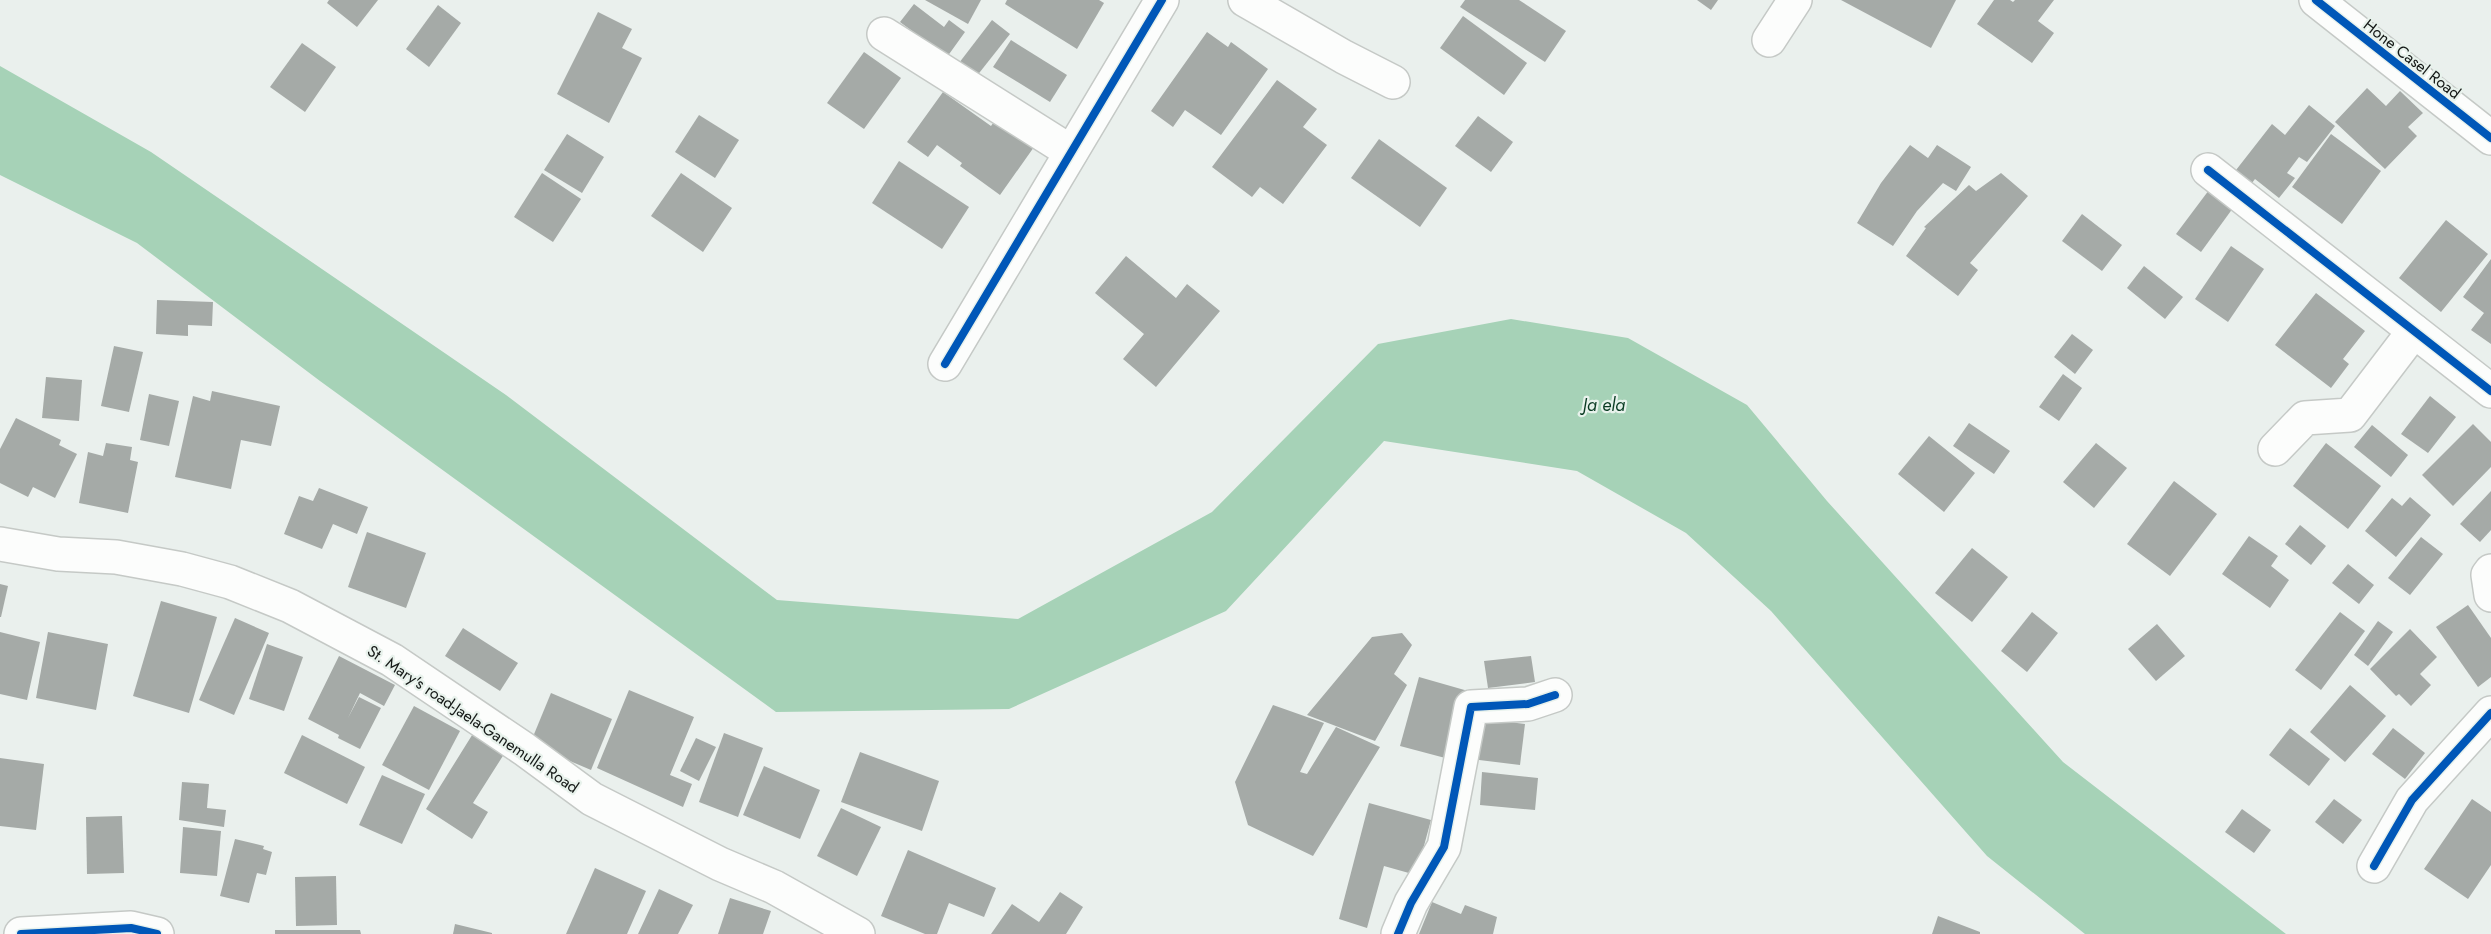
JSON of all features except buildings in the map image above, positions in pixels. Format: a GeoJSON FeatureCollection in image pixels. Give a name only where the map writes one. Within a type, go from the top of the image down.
{"type":"FeatureCollection","features":[{"type":"Feature","properties":{"kind":"street"},"geometry":{"type":"LineString","coordinates":[[945,364],[1162,0]]}},
{"type":"Feature","properties":{"kind":"street"},"geometry":{"type":"LineString","coordinates":[[1245,0],[1344,57],[1393,82]]}},
{"type":"Feature","properties":{"kind":"street"},"geometry":{"type":"LineString","coordinates":[[1769,40],[1795,0]]}},
{"type":"Feature","properties":{"kind":"street","name":"Hone Casel Road"},"geometry":{"type":"LineString","coordinates":[[2316,0],[2491,138]]}},
{"type":"Feature","properties":{"kind":"street"},"geometry":{"type":"LineString","coordinates":[[884,34],[1071,152]]}},
{"type":"Feature","properties":{"kind":"street"},"geometry":{"type":"LineString","coordinates":[[2208,170],[2491,391]]}},
{"type":"Feature","properties":{"kind":"street"},"geometry":{"type":"LineString","coordinates":[[2275,449],[2305,418],[2350,415],[2414,331]]}},
{"type":"Feature","properties":{"kind":"street","name":"St. Mary's road-Jaela-Ganemulla Road"},"geometry":{"type":"LineString","coordinates":[[0,544],[58,554],[116,557],[182,569],[230,582],[290,606],[392,660],[524,749],[592,799],[720,864],[774,887],[858,934]]}},
{"type":"Feature","properties":{"kind":"street"},"geometry":{"type":"LineString","coordinates":[[2491,571],[2488,575],[2491,594]]}},
{"type":"Feature","properties":{"kind":"street"},"geometry":{"type":"LineString","coordinates":[[1398,934],[1411,903],[1444,847],[1472,706],[1528,704],[1556,695]]}},
{"type":"Feature","properties":{"kind":"street"},"geometry":{"type":"LineString","coordinates":[[2374,866],[2412,800],[2491,713]]}},
{"type":"Feature","properties":{"kind":"street"},"geometry":{"type":"LineString","coordinates":[[21,934],[131,928],[157,934]]}},
{"type":"Feature","properties":{"kind":"water","name":"Ja ela"},"geometry":{"type":"Polygon","coordinates":[[[0,66],[151,152],[506,395],[777,600],[1018,619],[1212,512],[1378,344],[1511,319],[1628,338],[1747,405],[1827,501],[2063,762],[2286,934],[2085,934],[1987,856],[1771,611],[1686,533],[1577,471],[1384,441],[1226,611],[1009,709],[776,712],[320,381],[137,243],[0,175],[0,66]]]}},
{"type":"Feature","properties":{"kind":"cycle path"},"geometry":{"type":"LineString","coordinates":[[945,364],[1162,0]]}},
{"type":"Feature","properties":{"kind":"cycle path"},"geometry":{"type":"LineString","coordinates":[[2316,0],[2491,138]]}},
{"type":"Feature","properties":{"kind":"cycle path"},"geometry":{"type":"LineString","coordinates":[[2208,170],[2491,391]]}},
{"type":"Feature","properties":{"kind":"cycle path"},"geometry":{"type":"LineString","coordinates":[[1398,934],[1411,903],[1444,847],[1471,707],[1528,704],[1555,695]]}},
{"type":"Feature","properties":{"kind":"cycle path"},"geometry":{"type":"LineString","coordinates":[[2374,866],[2412,800],[2491,713]]}},
{"type":"Feature","properties":{"kind":"cycle path"},"geometry":{"type":"LineString","coordinates":[[21,934],[131,928],[157,934]]}}]}
